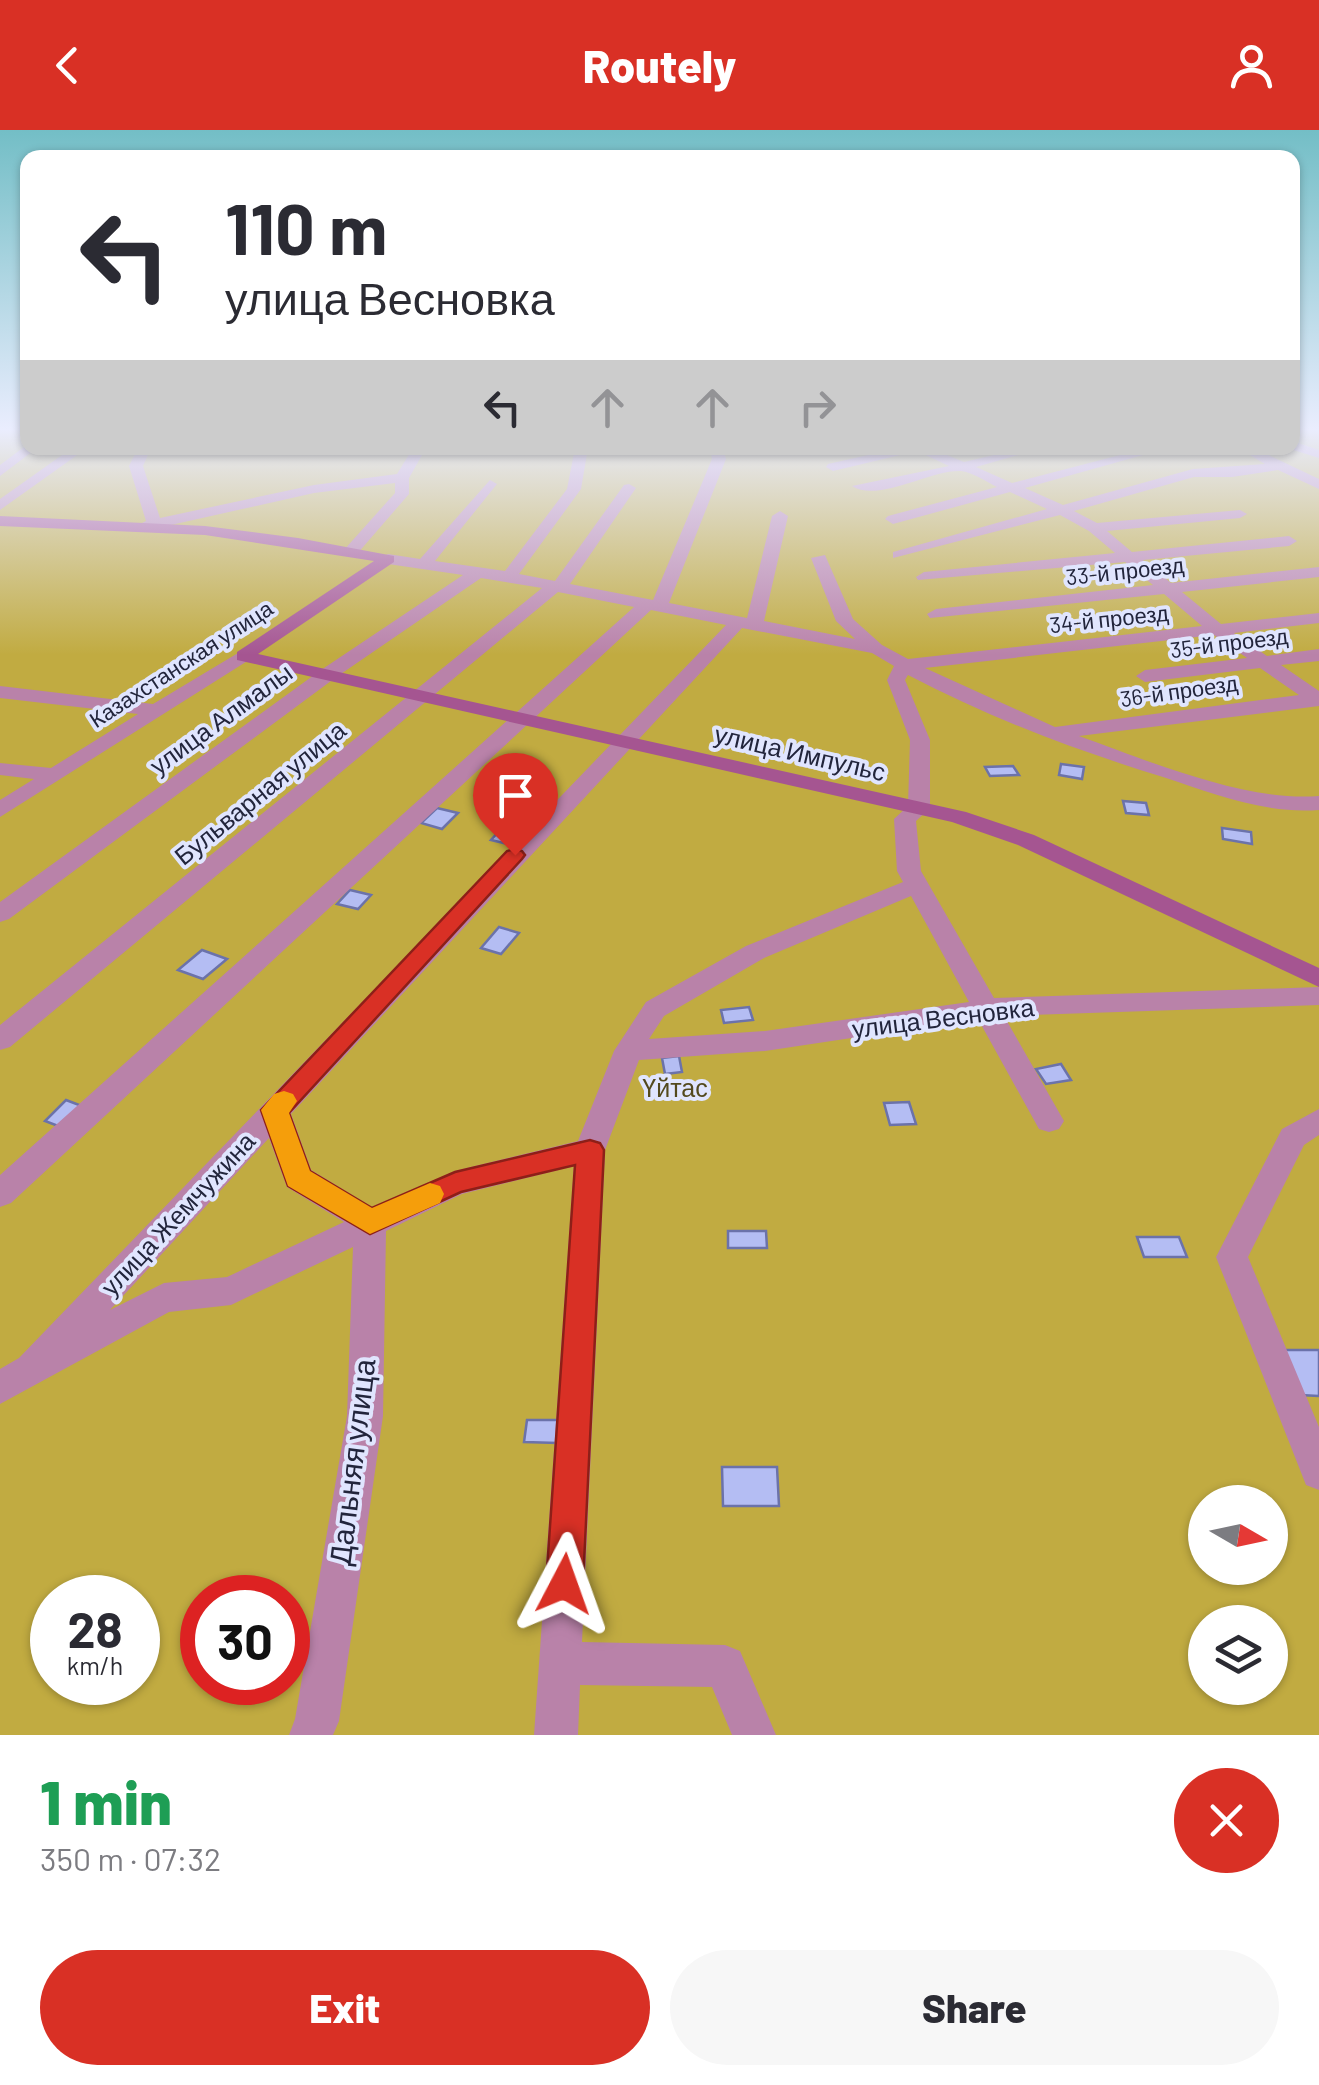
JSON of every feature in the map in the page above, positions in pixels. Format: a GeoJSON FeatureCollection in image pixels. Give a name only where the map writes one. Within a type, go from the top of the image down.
{"type":"FeatureCollection","features":[{"type":"Feature","properties":{"kind":"street"},"geometry":{"type":"LineString","coordinates":[[145,505],[149,524]]}},
{"type":"Feature","properties":{"kind":"street"},"geometry":{"type":"LineString","coordinates":[[149,524],[239,505]]}},
{"type":"Feature","properties":{"kind":"street"},"geometry":{"type":"LineString","coordinates":[[351,551],[392,505]]}},
{"type":"Feature","properties":{"kind":"street"},"geometry":{"type":"LineString","coordinates":[[424,564],[473,505]]}},
{"type":"Feature","properties":{"kind":"street"},"geometry":{"type":"LineString","coordinates":[[510,577],[562,505]]}},
{"type":"Feature","properties":{"kind":"street","name":"Бульварная улица"},"geometry":{"type":"LineString","coordinates":[[0,1040],[557,587],[617,505]]}},
{"type":"Feature","properties":{"kind":"street"},"geometry":{"type":"LineString","coordinates":[[0,1194],[519,718],[651,607],[698,505]]}},
{"type":"Feature","properties":{"kind":"street"},"geometry":{"type":"LineString","coordinates":[[893,519],[945,505]]}},
{"type":"Feature","properties":{"kind":"street"},"geometry":{"type":"LineString","coordinates":[[1051,505],[1094,528],[1218,630],[1316,700]]}},
{"type":"Feature","properties":{"kind":"street"},"geometry":{"type":"LineString","coordinates":[[898,555],[1075,505]]}},
{"type":"Feature","properties":{"kind":"street"},"geometry":{"type":"LineString","coordinates":[[1094,528],[1240,514]]}},
{"type":"Feature","properties":{"kind":"street"},"geometry":{"type":"LineString","coordinates":[[746,625],[780,516]]}},
{"type":"Feature","properties":{"kind":"street"},"geometry":{"type":"LineString","coordinates":[[0,521],[49,526],[149,524],[351,551],[510,577],[878,649]]}},
{"type":"Feature","properties":{"kind":"street"},"geometry":{"type":"LineString","coordinates":[[924,577],[1289,541]]}},
{"type":"Feature","properties":{"kind":"street"},"geometry":{"type":"LineString","coordinates":[[819,558],[844,621],[904,666],[1053,734],[1251,798],[1292,807],[1319,804]]}},
{"type":"Feature","properties":{"kind":"street","name":"Казахстанская улица"},"geometry":{"type":"LineString","coordinates":[[0,810],[388,560]]}},
{"type":"Feature","properties":{"kind":"street","name":"33-й проезд"},"geometry":{"type":"LineString","coordinates":[[936,614],[1319,572]]}},
{"type":"Feature","properties":{"kind":"street","name":"улица Алмалы"},"geometry":{"type":"LineString","coordinates":[[0,914],[328,674],[477,573]]}},
{"type":"Feature","properties":{"kind":"street","name":"34-й проезд"},"geometry":{"type":"LineString","coordinates":[[904,666],[1319,618]]}},
{"type":"Feature","properties":{"kind":"street","name":"улица Жемчужина"},"geometry":{"type":"LineString","coordinates":[[32,1369],[622,742],[746,625]]}},
{"type":"Feature","properties":{"kind":"street","name":"35-й проезд"},"geometry":{"type":"LineString","coordinates":[[1145,676],[1319,655]]}},
{"type":"Feature","properties":{"kind":"street","name":"улица Импульс"},"geometry":{"type":"LineString","coordinates":[[243,656],[919,808],[1026,840],[1319,978]]}},
{"type":"Feature","properties":{"kind":"street"},"geometry":{"type":"LineString","coordinates":[[904,666],[896,680],[920,740],[919,808],[906,818],[908,871],[1049,1121]]}},
{"type":"Feature","properties":{"kind":"street"},"geometry":{"type":"LineString","coordinates":[[0,692],[154,710]]}},
{"type":"Feature","properties":{"kind":"street","name":"36-й проезд"},"geometry":{"type":"LineString","coordinates":[[1053,734],[1316,700]]}},
{"type":"Feature","properties":{"kind":"street"},"geometry":{"type":"LineString","coordinates":[[0,769],[54,775]]}},
{"type":"Feature","properties":{"kind":"street"},"geometry":{"type":"LineString","coordinates":[[556,1735],[590,1150],[628,1050],[655,1009],[738,961],[917,886]]}},
{"type":"Feature","properties":{"kind":"street","name":"улица Весновка"},"geometry":{"type":"LineString","coordinates":[[628,1050],[765,1042],[985,1009],[1319,996]]}},
{"type":"Feature","properties":{"kind":"street"},"geometry":{"type":"LineString","coordinates":[[275,1110],[298,1178],[370,1222]]}},
{"type":"Feature","properties":{"kind":"street"},"geometry":{"type":"LineString","coordinates":[[1319,1120],[1292,1137],[1232,1258],[1319,1472]]}},
{"type":"Feature","properties":{"kind":"street"},"geometry":{"type":"LineString","coordinates":[[0,1387],[164,1298],[231,1291],[455,1183],[590,1150]]}},
{"type":"Feature","properties":{"kind":"street","name":"Дальняя улица"},"geometry":{"type":"LineString","coordinates":[[311,1735],[317,1721],[366,1416],[370,1222]]}},
{"type":"Feature","properties":{"kind":"street"},"geometry":{"type":"LineString","coordinates":[[560,1663],[725,1666],[754,1735]]}},
{"type":"Feature","properties":{"kind":"green space","name":"Үйтас"},"geometry":{"type":"Polygon","coordinates":[[[0,505],[1319,505],[1319,1735],[0,1735],[0,505]]]}},
{"type":"Feature","properties":{"kind":"building"},"geometry":{"type":"Polygon","coordinates":[[[1061,764],[1084,767],[1082,779],[1059,775],[1061,764]]]}},
{"type":"Feature","properties":{"kind":"building"},"geometry":{"type":"Polygon","coordinates":[[[1013,766],[1019,775],[990,776],[985,767],[1013,766]]]}},
{"type":"Feature","properties":{"kind":"building"},"geometry":{"type":"Polygon","coordinates":[[[1123,801],[1146,803],[1149,815],[1126,813],[1123,801]]]}},
{"type":"Feature","properties":{"kind":"building"},"geometry":{"type":"Polygon","coordinates":[[[437,808],[458,813],[442,829],[421,823],[437,808]]]}},
{"type":"Feature","properties":{"kind":"building"},"geometry":{"type":"Polygon","coordinates":[[[502,828],[519,832],[508,844],[491,840],[502,828]]]}},
{"type":"Feature","properties":{"kind":"building"},"geometry":{"type":"Polygon","coordinates":[[[1222,828],[1251,832],[1252,844],[1223,839],[1222,828]]]}},
{"type":"Feature","properties":{"kind":"building"},"geometry":{"type":"Polygon","coordinates":[[[350,890],[371,895],[358,909],[337,904],[350,890]]]}},
{"type":"Feature","properties":{"kind":"building"},"geometry":{"type":"Polygon","coordinates":[[[499,927],[519,933],[501,954],[481,948],[499,927]]]}},
{"type":"Feature","properties":{"kind":"building"},"geometry":{"type":"Polygon","coordinates":[[[202,950],[227,959],[203,979],[178,970],[202,950]]]}},
{"type":"Feature","properties":{"kind":"building"},"geometry":{"type":"Polygon","coordinates":[[[749,1007],[753,1020],[724,1023],[721,1010],[749,1007]]]}},
{"type":"Feature","properties":{"kind":"building"},"geometry":{"type":"Polygon","coordinates":[[[679,1056],[682,1072],[665,1074],[662,1058],[679,1056]]]}},
{"type":"Feature","properties":{"kind":"building"},"geometry":{"type":"Polygon","coordinates":[[[1061,1064],[1071,1080],[1046,1084],[1036,1069],[1061,1064]]]}},
{"type":"Feature","properties":{"kind":"building"},"geometry":{"type":"Polygon","coordinates":[[[66,1100],[87,1108],[66,1129],[45,1121],[66,1100]]]}},
{"type":"Feature","properties":{"kind":"building"},"geometry":{"type":"Polygon","coordinates":[[[909,1102],[916,1124],[890,1125],[884,1103],[909,1102]]]}},
{"type":"Feature","properties":{"kind":"building"},"geometry":{"type":"Polygon","coordinates":[[[728,1231],[766,1231],[767,1248],[728,1248],[728,1231]]]}},
{"type":"Feature","properties":{"kind":"building"},"geometry":{"type":"Polygon","coordinates":[[[1137,1237],[1179,1237],[1187,1257],[1144,1257],[1137,1237]]]}},
{"type":"Feature","properties":{"kind":"building"},"geometry":{"type":"Polygon","coordinates":[[[1281,1350],[1319,1350],[1319,1396],[1300,1395],[1281,1350]]]}},
{"type":"Feature","properties":{"kind":"building"},"geometry":{"type":"Polygon","coordinates":[[[527,1420],[560,1420],[558,1443],[524,1442],[527,1420]]]}},
{"type":"Feature","properties":{"kind":"building"},"geometry":{"type":"Polygon","coordinates":[[[722,1467],[777,1467],[779,1506],[723,1506],[722,1467]]]}},
{"type":"Feature","properties":{"kind":"slow traffic"},"geometry":{"type":"LineString","coordinates":[[284,1101],[275,1110],[298,1178],[370,1222],[430,1194]]}},
{"type":"Feature","properties":{"kind":"route"},"geometry":{"type":"LineString","coordinates":[[515,855],[275,1110],[298,1178],[370,1222],[455,1183],[590,1150],[564,1584]]}}]}
